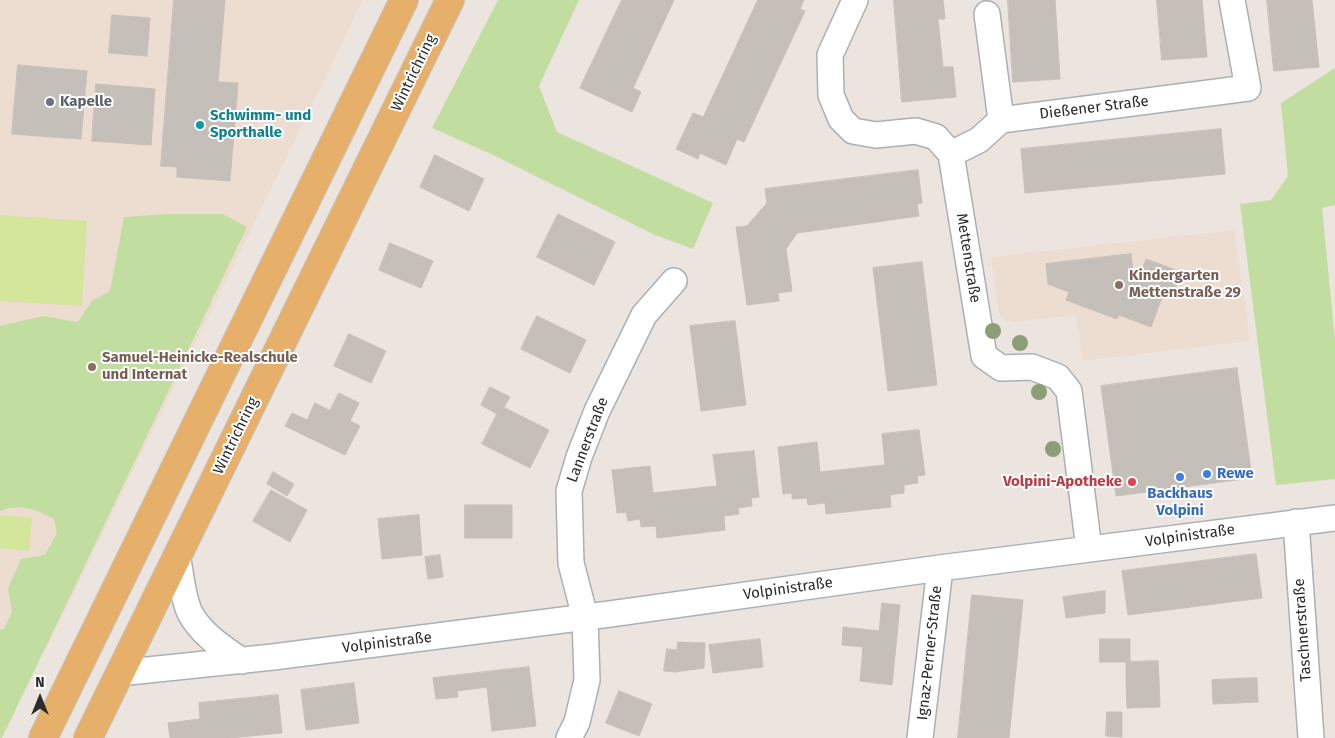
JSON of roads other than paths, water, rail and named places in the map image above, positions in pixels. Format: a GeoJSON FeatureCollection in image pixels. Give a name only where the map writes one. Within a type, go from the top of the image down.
{"type":"FeatureCollection","features":[{"type":"Feature","properties":{"kind":"main road"},"geometry":{"type":"LineString","coordinates":[[44,738],[404,0]]}},
{"type":"Feature","properties":{"kind":"main road","name":"Wintrichring"},"geometry":{"type":"LineString","coordinates":[[88,738],[450,0]]}},
{"type":"Feature","properties":{"kind":"street"},"geometry":{"type":"LineString","coordinates":[[855,0],[830,56],[831,95],[841,119],[853,131],[876,136],[916,132],[936,137],[950,154],[979,140],[1000,120],[987,14]]}},
{"type":"Feature","properties":{"kind":"street","name":"Dießener Straße"},"geometry":{"type":"LineString","coordinates":[[1000,120],[1248,88],[1232,0]]}},
{"type":"Feature","properties":{"kind":"street","name":"Mettenstraße"},"geometry":{"type":"LineString","coordinates":[[950,154],[984,356],[1001,368],[1032,368],[1058,378],[1068,391],[1089,549]]}},
{"type":"Feature","properties":{"kind":"street","name":"Lannerstraße"},"geometry":{"type":"LineString","coordinates":[[569,738],[578,722],[587,680],[585,617],[571,563],[569,491],[579,457],[597,411],[644,315],[674,281]]}},
{"type":"Feature","properties":{"kind":"street","name":"Volpinistraße"},"geometry":{"type":"LineString","coordinates":[[119,673],[242,661],[585,617],[940,568],[1335,518]]}},
{"type":"Feature","properties":{"kind":"street","name":"Taschnerstraße"},"geometry":{"type":"LineString","coordinates":[[1296,522],[1310,738]]}},
{"type":"Feature","properties":{"kind":"street"},"geometry":{"type":"LineString","coordinates":[[177,555],[190,613],[219,646],[242,661]]}},
{"type":"Feature","properties":{"kind":"street","name":"Ignaz-Perner-Straße"},"geometry":{"type":"LineString","coordinates":[[920,738],[940,568]]}},
{"type":"Feature","properties":{"kind":"place","name":"Kapelle"},"geometry":{"type":"Point","coordinates":[50,102]}},
{"type":"Feature","properties":{"kind":"place","name":"Schwimm- und Sporthalle"},"geometry":{"type":"Point","coordinates":[200,125]}},
{"type":"Feature","properties":{"kind":"place","name":"Kindergarten Mettenstraße 29"},"geometry":{"type":"Point","coordinates":[1119,285]}},
{"type":"Feature","properties":{"kind":"place","name":"Samuel-Heinicke-Realschule und Internat"},"geometry":{"type":"Point","coordinates":[92,367]}},
{"type":"Feature","properties":{"kind":"place","name":"Rewe"},"geometry":{"type":"Point","coordinates":[1207,474]}},
{"type":"Feature","properties":{"kind":"place","name":"Backhaus Volpini"},"geometry":{"type":"Point","coordinates":[1180,477]}},
{"type":"Feature","properties":{"kind":"place","name":"Volpini-Apotheke"},"geometry":{"type":"Point","coordinates":[1132,482]}}]}
